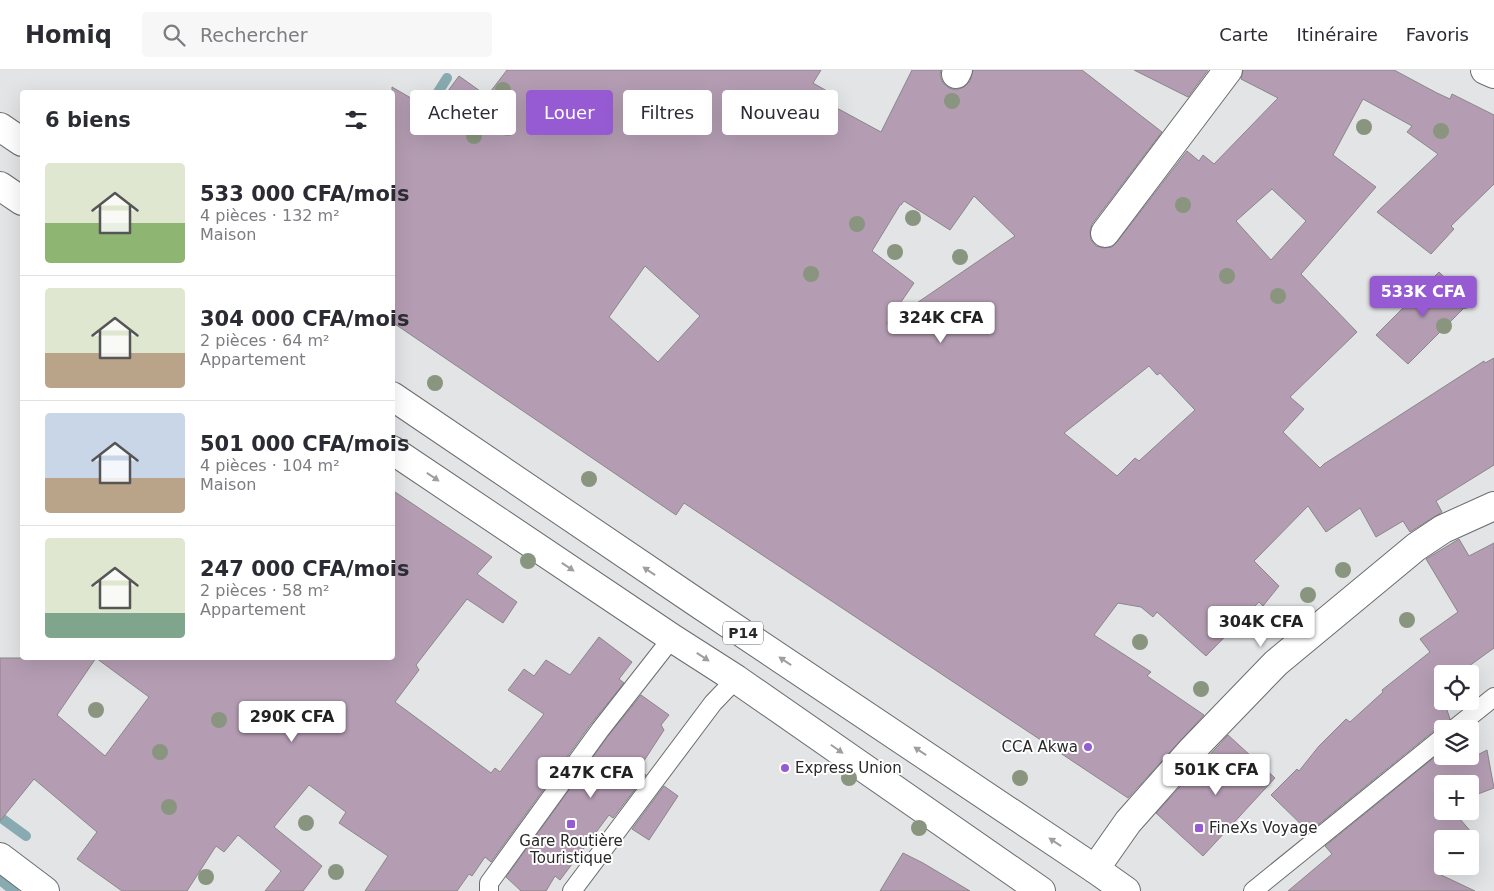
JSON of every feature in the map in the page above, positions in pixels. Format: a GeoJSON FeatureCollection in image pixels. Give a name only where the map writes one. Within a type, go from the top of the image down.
{"type":"FeatureCollection","features":[{"type":"Feature","properties":{"kind":"main road"},"geometry":{"type":"LineString","coordinates":[[1105,233],[1228,70]]}},
{"type":"Feature","properties":{"kind":"main road"},"geometry":{"type":"LineString","coordinates":[[1486,70],[1494,74]]}},
{"type":"Feature","properties":{"kind":"main road"},"geometry":{"type":"LineString","coordinates":[[0,127],[20,141]]}},
{"type":"Feature","properties":{"kind":"main road"},"geometry":{"type":"LineString","coordinates":[[0,186],[20,200]]}},
{"type":"Feature","properties":{"kind":"main road","name":"P14"},"geometry":{"type":"LineString","coordinates":[[395,398],[1126,891]]}},
{"type":"Feature","properties":{"kind":"main road","name":"P14"},"geometry":{"type":"LineString","coordinates":[[395,452],[736,679],[1041,891]]}},
{"type":"Feature","properties":{"kind":"main road"},"geometry":{"type":"LineString","coordinates":[[1095,869],[1128,822],[1190,752],[1276,663],[1416,547],[1443,529],[1494,506]]}},
{"type":"Feature","properties":{"kind":"main road"},"geometry":{"type":"LineString","coordinates":[[0,857],[45,891]]}},
{"type":"Feature","properties":{"kind":"lane"},"geometry":{"type":"LineString","coordinates":[[489,891],[489,883],[559,785],[672,638]]}},
{"type":"Feature","properties":{"kind":"lane"},"geometry":{"type":"LineString","coordinates":[[572,891],[713,703],[736,679]]}},
{"type":"Feature","properties":{"kind":"lane"},"geometry":{"type":"LineString","coordinates":[[1465,720],[1494,697]]}},
{"type":"Feature","properties":{"kind":"lane"},"geometry":{"type":"LineString","coordinates":[[1252,891],[1434,744]]}},
{"type":"Feature","properties":{"kind":"building"},"geometry":{"type":"Polygon","coordinates":[[[507,70],[821,70],[813,83],[825,90],[722,90],[722,135],[838,135],[838,109],[881,132],[912,70],[941,70],[940,75],[943,83],[949,88],[956,90],[964,87],[970,81],[973,70],[1082,70],[1162,132],[1092,224],[1091,240],[1096,246],[1104,248],[1112,247],[1117,242],[1187,151],[1199,161],[1203,155],[1214,164],[1278,98],[1241,79],[1243,70],[1394,70],[1450,99],[1452,94],[1494,115],[1494,184],[1451,226],[1454,229],[1431,254],[1377,212],[1438,154],[1407,132],[1412,126],[1363,99],[1333,155],[1376,187],[1301,274],[1357,332],[1290,397],[1304,409],[1283,432],[1320,468],[1484,361],[1485,363],[1494,358],[1494,465],[1436,501],[1442,512],[1410,532],[1403,521],[1376,537],[1360,508],[1326,532],[1308,506],[1254,561],[1279,586],[1263,606],[1259,602],[1206,656],[1157,612],[1153,617],[1141,607],[1118,603],[1094,635],[1151,672],[1147,676],[1204,715],[1128,798],[684,503],[676,515],[395,324],[395,90],[392,90],[392,87],[410,98],[410,135],[516,135],[516,90],[492,90],[507,70]],[[1272,189],[1236,221],[1271,260],[1306,221],[1272,189]],[[974,196],[950,230],[904,201],[872,251],[914,283],[886,324],[1015,236],[974,196]],[[645,266],[609,317],[658,362],[700,316],[645,266]],[[1149,366],[1064,433],[1117,476],[1135,458],[1139,461],[1195,410],[1160,373],[1157,375],[1149,366]]]}},
{"type":"Feature","properties":{"kind":"building"},"geometry":{"type":"Polygon","coordinates":[[[1134,70],[1208,70],[1188,97],[1134,70]]]}},
{"type":"Feature","properties":{"kind":"building"},"geometry":{"type":"Polygon","coordinates":[[[459,76],[479,90],[449,90],[459,76]]]}},
{"type":"Feature","properties":{"kind":"building"},"geometry":{"type":"Polygon","coordinates":[[[1439,272],[1470,302],[1408,364],[1376,335],[1439,272]]]}},
{"type":"Feature","properties":{"kind":"building"},"geometry":{"type":"Polygon","coordinates":[[[395,492],[492,557],[477,574],[517,602],[503,623],[467,599],[416,665],[419,670],[395,702],[491,773],[495,768],[500,772],[544,714],[508,690],[524,669],[534,676],[546,660],[570,675],[599,637],[632,662],[619,679],[624,683],[591,724],[491,862],[485,857],[472,876],[469,874],[457,891],[365,891],[388,856],[339,823],[346,812],[309,785],[274,827],[322,866],[303,891],[265,891],[281,871],[238,835],[224,852],[216,846],[187,891],[122,891],[77,859],[97,832],[34,779],[0,821],[0,658],[20,658],[20,660],[95,660],[57,715],[105,756],[149,697],[99,660],[395,660],[395,492]]]}},
{"type":"Feature","properties":{"kind":"building"},"geometry":{"type":"Polygon","coordinates":[[[1459,539],[1469,556],[1494,543],[1494,648],[1470,665],[1434,665],[1434,710],[1447,710],[1449,720],[1434,720],[1434,731],[1309,832],[1271,795],[1297,769],[1299,771],[1319,746],[1346,719],[1350,722],[1383,692],[1382,690],[1430,652],[1420,639],[1458,612],[1426,559],[1459,539]]]}},
{"type":"Feature","properties":{"kind":"building"},"geometry":{"type":"Polygon","coordinates":[[[641,695],[669,715],[661,725],[664,730],[638,770],[646,775],[613,818],[609,815],[560,880],[555,876],[546,891],[521,891],[506,877],[608,736],[641,695]]]}},
{"type":"Feature","properties":{"kind":"building"},"geometry":{"type":"Polygon","coordinates":[[[1228,735],[1275,778],[1203,856],[1156,813],[1228,735]]]}},
{"type":"Feature","properties":{"kind":"building"},"geometry":{"type":"Polygon","coordinates":[[[1487,750],[1494,788],[1479,794],[1479,775],[1434,775],[1434,820],[1461,820],[1469,830],[1434,830],[1434,875],[1441,875],[1475,891],[1288,891],[1332,854],[1325,846],[1434,757],[1434,765],[1479,765],[1479,754],[1487,750]]]}},
{"type":"Feature","properties":{"kind":"building"},"geometry":{"type":"Polygon","coordinates":[[[664,786],[678,796],[649,840],[632,829],[664,786]]]}},
{"type":"Feature","properties":{"kind":"building"},"geometry":{"type":"Polygon","coordinates":[[[903,853],[923,863],[970,891],[880,891],[903,853]]]}},
{"type":"Feature","properties":{"kind":"waterway"},"geometry":{"type":"LineString","coordinates":[[439,90],[447,78]]}},
{"type":"Feature","properties":{"kind":"waterway"},"geometry":{"type":"LineString","coordinates":[[0,817],[26,836]]}},
{"type":"Feature","properties":{"kind":"waterway"},"geometry":{"type":"LineString","coordinates":[[0,880],[14,891]]}},
{"type":"Feature","properties":{"kind":"place","name":"CCA Akwa"},"geometry":{"type":"Point","coordinates":[1088,747]}},
{"type":"Feature","properties":{"kind":"place","name":"Express Union"},"geometry":{"type":"Point","coordinates":[785,768]}},
{"type":"Feature","properties":{"kind":"place","name":"Gare Routière Touristique"},"geometry":{"type":"Point","coordinates":[571,824]}},
{"type":"Feature","properties":{"kind":"place","name":"FineXs Voyage"},"geometry":{"type":"Point","coordinates":[1199,828]}}]}
